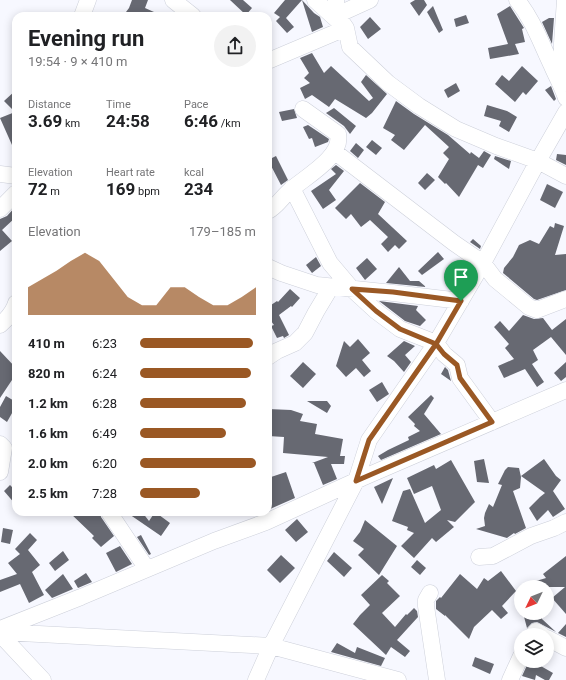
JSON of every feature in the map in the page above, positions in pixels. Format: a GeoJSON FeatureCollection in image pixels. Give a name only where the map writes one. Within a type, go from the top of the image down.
{"type":"FeatureCollection","features":[{"type":"Feature","properties":{"kind":"street"},"geometry":{"type":"LineString","coordinates":[[84,12],[88,0]]}},
{"type":"Feature","properties":{"kind":"street"},"geometry":{"type":"LineString","coordinates":[[173,0],[188,12]]}},
{"type":"Feature","properties":{"kind":"street"},"geometry":{"type":"LineString","coordinates":[[315,0],[340,14],[350,47],[388,83],[419,106],[456,129],[496,146],[538,161],[566,176]]}},
{"type":"Feature","properties":{"kind":"street"},"geometry":{"type":"LineString","coordinates":[[272,58],[340,14],[370,0]]}},
{"type":"Feature","properties":{"kind":"street"},"geometry":{"type":"LineString","coordinates":[[517,0],[530,16],[564,92]]}},
{"type":"Feature","properties":{"kind":"street"},"geometry":{"type":"LineString","coordinates":[[564,92],[562,43],[565,0]]}},
{"type":"Feature","properties":{"kind":"street"},"geometry":{"type":"LineString","coordinates":[[272,209],[292,188],[306,180],[335,152],[340,139],[338,134],[303,109]]}},
{"type":"Feature","properties":{"kind":"street"},"geometry":{"type":"LineString","coordinates":[[256,680],[271,646],[356,481],[369,440],[436,344],[483,263],[566,112]]}},
{"type":"Feature","properties":{"kind":"street"},"geometry":{"type":"LineString","coordinates":[[335,152],[454,243],[483,263],[495,279],[529,307],[537,310],[566,299]]}},
{"type":"Feature","properties":{"kind":"street"},"geometry":{"type":"LineString","coordinates":[[292,188],[330,263],[352,289],[376,311],[400,329],[436,344],[444,354],[457,365],[460,378],[492,422]]}},
{"type":"Feature","properties":{"kind":"street"},"geometry":{"type":"LineString","coordinates":[[0,209],[12,197]]}},
{"type":"Feature","properties":{"kind":"street"},"geometry":{"type":"LineString","coordinates":[[272,269],[317,285],[393,292],[461,301]]}},
{"type":"Feature","properties":{"kind":"street"},"geometry":{"type":"LineString","coordinates":[[272,354],[295,343],[305,333],[331,287]]}},
{"type":"Feature","properties":{"kind":"street"},"geometry":{"type":"LineString","coordinates":[[0,325],[12,312]]}},
{"type":"Feature","properties":{"kind":"street"},"geometry":{"type":"LineString","coordinates":[[272,514],[356,481],[566,390]]}},
{"type":"Feature","properties":{"kind":"street"},"geometry":{"type":"LineString","coordinates":[[0,444],[4,448],[0,472]]}},
{"type":"Feature","properties":{"kind":"street"},"geometry":{"type":"LineString","coordinates":[[112,516],[146,569]]}},
{"type":"Feature","properties":{"kind":"street"},"geometry":{"type":"LineString","coordinates":[[1,628],[81,597],[214,541],[265,517]]}},
{"type":"Feature","properties":{"kind":"street"},"geometry":{"type":"LineString","coordinates":[[479,557],[493,556],[530,536],[554,528],[566,522]]}},
{"type":"Feature","properties":{"kind":"street"},"geometry":{"type":"LineString","coordinates":[[430,594],[426,600],[426,606],[438,680]]}},
{"type":"Feature","properties":{"kind":"street"},"geometry":{"type":"LineString","coordinates":[[1,628],[271,646],[398,680]]}},
{"type":"Feature","properties":{"kind":"street"},"geometry":{"type":"LineString","coordinates":[[1,628],[43,680]]}},
{"type":"Feature","properties":{"kind":"street"},"geometry":{"type":"LineString","coordinates":[[554,643],[566,648]]}},
{"type":"Feature","properties":{"kind":"street"},"geometry":{"type":"LineString","coordinates":[[510,680],[516,668]]}},
{"type":"Feature","properties":{"kind":"building"},"geometry":{"type":"Polygon","coordinates":[[[132,0],[148,0],[145,8],[154,12],[126,12],[132,0]]]}},
{"type":"Feature","properties":{"kind":"building"},"geometry":{"type":"Polygon","coordinates":[[[230,0],[243,0],[252,8],[249,12],[243,12],[230,0]]]}},
{"type":"Feature","properties":{"kind":"building"},"geometry":{"type":"Polygon","coordinates":[[[285,0],[302,0],[286,18],[294,27],[287,33],[276,21],[280,17],[274,13],[285,0]]]}},
{"type":"Feature","properties":{"kind":"building"},"geometry":{"type":"Polygon","coordinates":[[[302,0],[314,13],[320,17],[323,27],[312,32],[302,0]]]}},
{"type":"Feature","properties":{"kind":"building"},"geometry":{"type":"Polygon","coordinates":[[[415,0],[424,0],[427,5],[419,16],[410,3],[415,0]]]}},
{"type":"Feature","properties":{"kind":"building"},"geometry":{"type":"Polygon","coordinates":[[[433,6],[443,30],[439,33],[427,12],[433,6]]]}},
{"type":"Feature","properties":{"kind":"building"},"geometry":{"type":"Polygon","coordinates":[[[510,6],[524,28],[522,29],[525,42],[515,44],[519,54],[490,59],[488,48],[508,44],[497,14],[510,6]]]}},
{"type":"Feature","properties":{"kind":"building"},"geometry":{"type":"Polygon","coordinates":[[[466,15],[469,23],[456,27],[454,19],[466,15]]]}},
{"type":"Feature","properties":{"kind":"building"},"geometry":{"type":"Polygon","coordinates":[[[370,17],[381,29],[368,39],[360,27],[370,17]]]}},
{"type":"Feature","properties":{"kind":"building"},"geometry":{"type":"Polygon","coordinates":[[[549,18],[554,18],[552,44],[542,22],[549,18]]]}},
{"type":"Feature","properties":{"kind":"building"},"geometry":{"type":"Polygon","coordinates":[[[312,53],[324,73],[331,66],[369,101],[373,98],[361,82],[366,75],[387,94],[372,113],[366,118],[335,99],[329,107],[312,95],[305,99],[300,88],[310,83],[304,78],[309,73],[300,58],[312,53]]]}},
{"type":"Feature","properties":{"kind":"building"},"geometry":{"type":"Polygon","coordinates":[[[522,66],[538,81],[526,95],[523,92],[515,102],[495,84],[502,75],[509,81],[522,66]]]}},
{"type":"Feature","properties":{"kind":"building"},"geometry":{"type":"Polygon","coordinates":[[[456,83],[460,91],[448,98],[444,90],[456,83]]]}},
{"type":"Feature","properties":{"kind":"building"},"geometry":{"type":"Polygon","coordinates":[[[551,86],[556,99],[554,101],[545,90],[551,86]]]}},
{"type":"Feature","properties":{"kind":"building"},"geometry":{"type":"Polygon","coordinates":[[[12,94],[12,109],[4,101],[12,94]]]}},
{"type":"Feature","properties":{"kind":"building"},"geometry":{"type":"Polygon","coordinates":[[[396,101],[448,135],[470,154],[471,152],[479,158],[484,151],[491,155],[483,168],[478,165],[459,197],[438,177],[449,159],[443,153],[449,147],[425,125],[404,150],[391,140],[395,135],[383,128],[396,101]]]}},
{"type":"Feature","properties":{"kind":"building"},"geometry":{"type":"Polygon","coordinates":[[[487,105],[507,111],[517,117],[509,132],[499,126],[501,121],[484,116],[487,105]]]}},
{"type":"Feature","properties":{"kind":"building"},"geometry":{"type":"Polygon","coordinates":[[[334,108],[356,126],[350,134],[344,126],[326,113],[334,108]]]}},
{"type":"Feature","properties":{"kind":"building"},"geometry":{"type":"Polygon","coordinates":[[[294,109],[297,118],[282,121],[279,112],[294,109]]]}},
{"type":"Feature","properties":{"kind":"building"},"geometry":{"type":"Polygon","coordinates":[[[12,113],[12,145],[0,118],[12,113]]]}},
{"type":"Feature","properties":{"kind":"building"},"geometry":{"type":"Polygon","coordinates":[[[308,125],[329,139],[328,142],[315,147],[312,138],[309,139],[303,127],[308,125]]]}},
{"type":"Feature","properties":{"kind":"building"},"geometry":{"type":"Polygon","coordinates":[[[372,140],[382,148],[376,155],[366,147],[372,140]]]}},
{"type":"Feature","properties":{"kind":"building"},"geometry":{"type":"Polygon","coordinates":[[[356,143],[364,150],[358,158],[350,151],[356,143]]]}},
{"type":"Feature","properties":{"kind":"building"},"geometry":{"type":"Polygon","coordinates":[[[557,154],[566,155],[566,165],[556,160],[557,154]]]}},
{"type":"Feature","properties":{"kind":"building"},"geometry":{"type":"Polygon","coordinates":[[[276,156],[288,180],[281,185],[272,168],[272,158],[276,156]]]}},
{"type":"Feature","properties":{"kind":"building"},"geometry":{"type":"Polygon","coordinates":[[[495,156],[511,161],[509,169],[494,159],[495,156]]]}},
{"type":"Feature","properties":{"kind":"building"},"geometry":{"type":"Polygon","coordinates":[[[336,165],[344,171],[329,190],[336,200],[323,209],[311,191],[336,174],[331,169],[336,165]]]}},
{"type":"Feature","properties":{"kind":"building"},"geometry":{"type":"Polygon","coordinates":[[[427,173],[435,180],[425,190],[418,183],[427,173]]]}},
{"type":"Feature","properties":{"kind":"building"},"geometry":{"type":"Polygon","coordinates":[[[360,183],[385,202],[378,214],[407,241],[399,249],[395,245],[388,252],[381,244],[388,237],[370,220],[361,227],[351,214],[346,219],[335,208],[360,183]]]}},
{"type":"Feature","properties":{"kind":"building"},"geometry":{"type":"Polygon","coordinates":[[[547,184],[563,192],[555,208],[540,200],[547,184]]]}},
{"type":"Feature","properties":{"kind":"building"},"geometry":{"type":"Polygon","coordinates":[[[12,210],[12,221],[2,230],[12,241],[0,251],[0,219],[7,216],[12,210]]]}},
{"type":"Feature","properties":{"kind":"building"},"geometry":{"type":"Polygon","coordinates":[[[555,223],[564,226],[555,255],[566,254],[566,290],[537,300],[503,273],[504,268],[513,257],[519,245],[530,240],[539,244],[550,226],[554,228],[555,223]]]}},
{"type":"Feature","properties":{"kind":"building"},"geometry":{"type":"Polygon","coordinates":[[[473,239],[481,246],[480,249],[470,242],[473,239]]]}},
{"type":"Feature","properties":{"kind":"building"},"geometry":{"type":"Polygon","coordinates":[[[438,252],[444,259],[422,275],[418,271],[438,252]]]}},
{"type":"Feature","properties":{"kind":"building"},"geometry":{"type":"Polygon","coordinates":[[[316,257],[321,266],[312,273],[306,265],[316,257]]]}},
{"type":"Feature","properties":{"kind":"building"},"geometry":{"type":"Polygon","coordinates":[[[367,258],[377,269],[365,280],[356,268],[367,258]]]}},
{"type":"Feature","properties":{"kind":"building"},"geometry":{"type":"Polygon","coordinates":[[[399,267],[410,281],[419,281],[426,287],[386,283],[399,267]]]}},
{"type":"Feature","properties":{"kind":"building"},"geometry":{"type":"Polygon","coordinates":[[[290,289],[300,298],[292,307],[291,306],[279,315],[289,335],[284,338],[283,336],[277,338],[272,328],[272,326],[274,325],[272,322],[272,304],[277,301],[278,302],[290,289]]]}},
{"type":"Feature","properties":{"kind":"building"},"geometry":{"type":"Polygon","coordinates":[[[379,301],[418,306],[416,310],[426,320],[420,326],[405,321],[379,301]]]}},
{"type":"Feature","properties":{"kind":"building"},"geometry":{"type":"Polygon","coordinates":[[[523,315],[534,319],[543,318],[552,330],[566,319],[566,355],[551,337],[533,350],[538,360],[532,364],[544,382],[537,387],[525,369],[504,378],[498,366],[514,359],[505,348],[509,344],[494,327],[500,321],[509,331],[523,315]]]}},
{"type":"Feature","properties":{"kind":"building"},"geometry":{"type":"Polygon","coordinates":[[[358,339],[370,353],[362,360],[371,371],[364,377],[356,368],[346,377],[336,366],[344,341],[350,347],[358,339]]]}},
{"type":"Feature","properties":{"kind":"building"},"geometry":{"type":"Polygon","coordinates":[[[404,341],[415,346],[405,355],[411,362],[404,372],[387,356],[404,341]]]}},
{"type":"Feature","properties":{"kind":"building"},"geometry":{"type":"Polygon","coordinates":[[[0,351],[12,364],[12,380],[0,398],[0,351]]]}},
{"type":"Feature","properties":{"kind":"building"},"geometry":{"type":"Polygon","coordinates":[[[303,362],[316,374],[303,388],[290,376],[303,362]]]}},
{"type":"Feature","properties":{"kind":"building"},"geometry":{"type":"Polygon","coordinates":[[[566,362],[566,377],[561,381],[554,373],[566,362]]]}},
{"type":"Feature","properties":{"kind":"building"},"geometry":{"type":"Polygon","coordinates":[[[445,367],[448,370],[451,381],[441,374],[445,367]]]}},
{"type":"Feature","properties":{"kind":"building"},"geometry":{"type":"Polygon","coordinates":[[[382,382],[389,394],[377,402],[369,390],[382,382]]]}},
{"type":"Feature","properties":{"kind":"building"},"geometry":{"type":"Polygon","coordinates":[[[431,395],[434,398],[424,414],[441,434],[381,460],[378,456],[409,440],[408,437],[420,431],[414,426],[415,424],[408,417],[431,395]]]}},
{"type":"Feature","properties":{"kind":"building"},"geometry":{"type":"Polygon","coordinates":[[[6,396],[12,400],[12,413],[7,422],[0,417],[0,407],[6,396]]]}},
{"type":"Feature","properties":{"kind":"building"},"geometry":{"type":"Polygon","coordinates":[[[307,401],[327,401],[331,406],[327,413],[307,401]]]}},
{"type":"Feature","properties":{"kind":"building"},"geometry":{"type":"Polygon","coordinates":[[[272,409],[291,410],[303,414],[300,421],[317,424],[315,434],[343,439],[340,456],[345,456],[344,464],[331,464],[337,479],[323,485],[314,463],[312,463],[328,457],[283,453],[284,437],[272,436],[272,409]]]}},
{"type":"Feature","properties":{"kind":"building"},"geometry":{"type":"Polygon","coordinates":[[[484,459],[489,483],[477,482],[474,461],[484,459]]]}},
{"type":"Feature","properties":{"kind":"building"},"geometry":{"type":"Polygon","coordinates":[[[544,459],[556,476],[561,480],[553,491],[565,509],[553,517],[548,510],[537,521],[529,508],[545,493],[521,476],[544,459]]]}},
{"type":"Feature","properties":{"kind":"building"},"geometry":{"type":"Polygon","coordinates":[[[451,460],[475,502],[455,522],[447,520],[454,527],[436,542],[432,538],[414,558],[401,546],[414,533],[407,530],[408,527],[392,521],[403,491],[410,489],[425,523],[441,510],[432,486],[414,494],[407,478],[434,465],[436,469],[451,460]]]}},
{"type":"Feature","properties":{"kind":"building"},"geometry":{"type":"Polygon","coordinates":[[[508,467],[519,468],[521,477],[520,488],[513,491],[526,528],[507,538],[476,529],[485,526],[485,513],[489,504],[493,507],[502,485],[498,484],[508,467]]]}},
{"type":"Feature","properties":{"kind":"building"},"geometry":{"type":"Polygon","coordinates":[[[286,472],[295,498],[272,508],[272,477],[286,472]]]}},
{"type":"Feature","properties":{"kind":"building"},"geometry":{"type":"Polygon","coordinates":[[[393,478],[382,504],[374,487],[393,478]]]}},
{"type":"Feature","properties":{"kind":"building"},"geometry":{"type":"Polygon","coordinates":[[[10,485],[12,487],[12,500],[4,491],[10,485]]]}},
{"type":"Feature","properties":{"kind":"building"},"geometry":{"type":"Polygon","coordinates":[[[73,516],[101,516],[114,536],[101,547],[92,538],[94,536],[73,516]]]}},
{"type":"Feature","properties":{"kind":"building"},"geometry":{"type":"Polygon","coordinates":[[[132,516],[145,516],[149,521],[152,516],[160,516],[170,523],[161,536],[132,516]]]}},
{"type":"Feature","properties":{"kind":"building"},"geometry":{"type":"Polygon","coordinates":[[[297,519],[308,532],[296,542],[285,530],[297,519]]]}},
{"type":"Feature","properties":{"kind":"building"},"geometry":{"type":"Polygon","coordinates":[[[365,520],[397,546],[379,575],[358,555],[364,549],[353,541],[360,532],[365,520]]]}},
{"type":"Feature","properties":{"kind":"building"},"geometry":{"type":"Polygon","coordinates":[[[3,528],[13,530],[10,544],[1,542],[3,528]]]}},
{"type":"Feature","properties":{"kind":"building"},"geometry":{"type":"Polygon","coordinates":[[[30,533],[37,540],[28,550],[40,565],[32,572],[44,595],[29,603],[20,584],[0,592],[0,580],[17,574],[8,563],[20,554],[15,549],[30,533]]]}},
{"type":"Feature","properties":{"kind":"building"},"geometry":{"type":"Polygon","coordinates":[[[141,535],[151,554],[149,555],[137,537],[141,535]]]}},
{"type":"Feature","properties":{"kind":"building"},"geometry":{"type":"Polygon","coordinates":[[[120,546],[132,564],[116,572],[106,553],[120,546]]]}},
{"type":"Feature","properties":{"kind":"building"},"geometry":{"type":"Polygon","coordinates":[[[63,551],[69,560],[55,571],[49,563],[63,551]]]}},
{"type":"Feature","properties":{"kind":"building"},"geometry":{"type":"Polygon","coordinates":[[[334,552],[352,568],[344,577],[327,561],[334,552]]]}},
{"type":"Feature","properties":{"kind":"building"},"geometry":{"type":"Polygon","coordinates":[[[281,555],[295,568],[280,583],[267,570],[281,555]]]}},
{"type":"Feature","properties":{"kind":"building"},"geometry":{"type":"Polygon","coordinates":[[[566,556],[566,614],[554,600],[554,596],[565,587],[554,587],[554,580],[539,580],[546,578],[543,574],[566,556]]]}},
{"type":"Feature","properties":{"kind":"building"},"geometry":{"type":"Polygon","coordinates":[[[417,560],[426,568],[420,575],[411,567],[417,560]]]}},
{"type":"Feature","properties":{"kind":"building"},"geometry":{"type":"Polygon","coordinates":[[[501,571],[514,588],[514,593],[502,606],[508,613],[501,619],[492,610],[474,627],[469,639],[445,615],[436,609],[436,601],[440,597],[441,598],[460,574],[477,589],[484,578],[488,581],[501,571]]]}},
{"type":"Feature","properties":{"kind":"building"},"geometry":{"type":"Polygon","coordinates":[[[86,573],[92,582],[78,588],[74,581],[86,573]]]}},
{"type":"Feature","properties":{"kind":"building"},"geometry":{"type":"Polygon","coordinates":[[[63,574],[73,589],[52,598],[45,590],[63,574]]]}},
{"type":"Feature","properties":{"kind":"building"},"geometry":{"type":"Polygon","coordinates":[[[382,575],[389,581],[387,583],[400,596],[382,613],[395,627],[406,614],[407,615],[414,608],[417,611],[418,617],[397,640],[410,651],[405,657],[391,647],[386,655],[353,624],[370,605],[361,595],[382,575]]]}},
{"type":"Feature","properties":{"kind":"building"},"geometry":{"type":"Polygon","coordinates":[[[525,620],[543,620],[552,628],[548,628],[537,622],[532,623],[527,628],[525,620]]]}},
{"type":"Feature","properties":{"kind":"building"},"geometry":{"type":"Polygon","coordinates":[[[566,624],[566,637],[558,633],[566,624]]]}},
{"type":"Feature","properties":{"kind":"building"},"geometry":{"type":"Polygon","coordinates":[[[337,643],[355,653],[357,647],[385,658],[381,666],[331,652],[337,643]]]}},
{"type":"Feature","properties":{"kind":"building"},"geometry":{"type":"Polygon","coordinates":[[[475,657],[494,664],[490,674],[472,666],[475,657]]]}},
{"type":"Feature","properties":{"kind":"building"},"geometry":{"type":"Polygon","coordinates":[[[526,668],[544,668],[553,673],[549,680],[545,680],[536,675],[535,680],[522,676],[526,668]]]}},
{"type":"Feature","properties":{"kind":"route"},"geometry":{"type":"LineString","coordinates":[[461,301],[393,292],[352,289],[376,311],[400,329],[436,344],[444,354],[459,367],[460,378],[492,422],[356,481],[369,440],[436,344],[461,301]]}}]}
